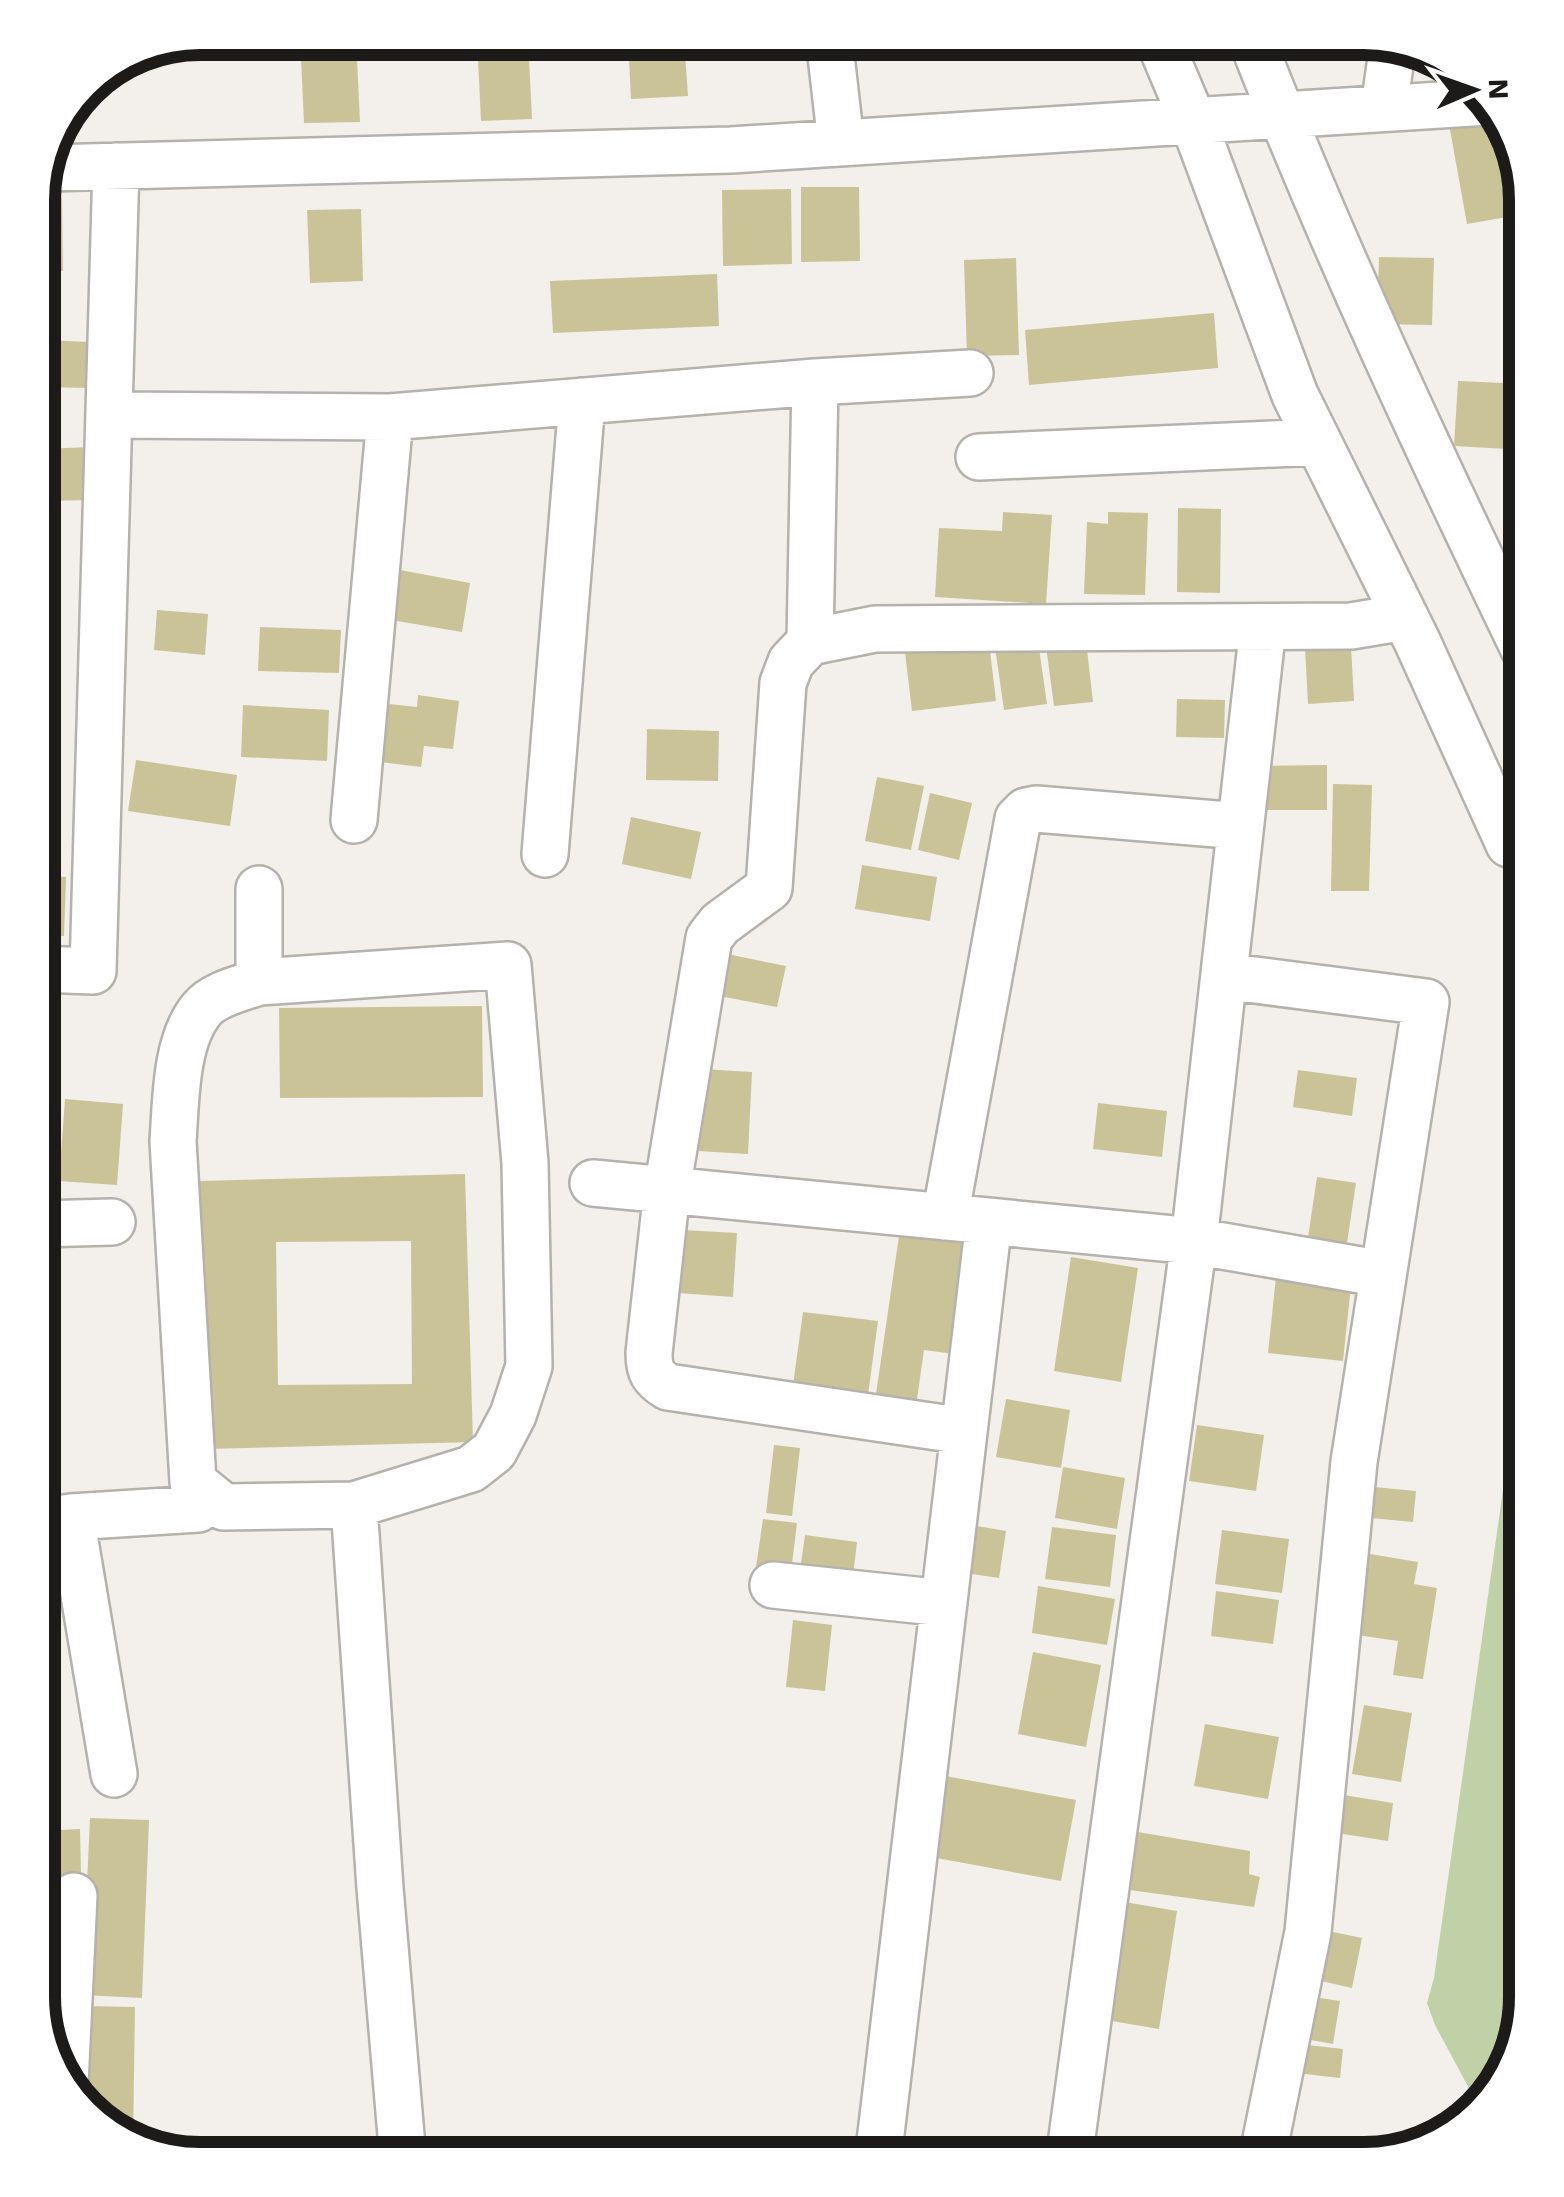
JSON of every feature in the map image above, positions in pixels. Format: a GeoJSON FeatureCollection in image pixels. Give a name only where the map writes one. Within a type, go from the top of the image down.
{"type":"FeatureCollection","features":[{"type":"Feature","properties":{"kind":"street"},"geometry":{"type":"LineString","coordinates":[[830,55],[841,143]]}},
{"type":"Feature","properties":{"kind":"street"},"geometry":{"type":"LineString","coordinates":[[1165,55],[1295,395],[1405,616],[1508,844]]}},
{"type":"Feature","properties":{"kind":"street"},"geometry":{"type":"LineString","coordinates":[[1258,55],[1442,479],[1509,618]]}},
{"type":"Feature","properties":{"kind":"street"},"geometry":{"type":"LineString","coordinates":[[1384,108],[1391,58]]}},
{"type":"Feature","properties":{"kind":"street"},"geometry":{"type":"LineString","coordinates":[[59,168],[711,150],[1471,103]]}},
{"type":"Feature","properties":{"kind":"street"},"geometry":{"type":"LineString","coordinates":[[55,969],[93,971],[116,166]]}},
{"type":"Feature","properties":{"kind":"street"},"geometry":{"type":"LineString","coordinates":[[109,415],[390,416],[970,373]]}},
{"type":"Feature","properties":{"kind":"street"},"geometry":{"type":"LineString","coordinates":[[810,642],[815,382]]}},
{"type":"Feature","properties":{"kind":"street"},"geometry":{"type":"LineString","coordinates":[[545,854],[582,401]]}},
{"type":"Feature","properties":{"kind":"street"},"geometry":{"type":"LineString","coordinates":[[354,820],[390,416]]}},
{"type":"Feature","properties":{"kind":"street"},"geometry":{"type":"LineString","coordinates":[[978,456],[1318,442]]}},
{"type":"Feature","properties":{"kind":"street"},"geometry":{"type":"LineString","coordinates":[[964,1431],[668,1387],[649,1369],[667,1190],[709,938],[720,924],[769,888],[783,684],[791,662],[810,642],[875,629],[1351,626],[1405,616]]}},
{"type":"Feature","properties":{"kind":"street"},"geometry":{"type":"LineString","coordinates":[[1072,2142],[1194,1241],[1263,627]]}},
{"type":"Feature","properties":{"kind":"street"},"geometry":{"type":"LineString","coordinates":[[880,2142],[964,1431],[967,1219],[1018,819],[1026,811],[1036,809],[1240,826]]}},
{"type":"Feature","properties":{"kind":"street"},"geometry":{"type":"LineString","coordinates":[[260,889],[260,982]]}},
{"type":"Feature","properties":{"kind":"street"},"geometry":{"type":"LineString","coordinates":[[508,965],[525,1162],[529,1366],[513,1415],[494,1451],[470,1469],[354,1505],[224,1506],[193,1482],[174,1141],[177,1086],[183,1047],[202,1008],[232,991],[260,982],[508,965]]}},
{"type":"Feature","properties":{"kind":"street"},"geometry":{"type":"LineString","coordinates":[[1224,976],[1426,1002],[1354,1462],[1308,1932],[1266,2142]]}},
{"type":"Feature","properties":{"kind":"street"},"geometry":{"type":"LineString","coordinates":[[593,1183],[1194,1241],[1384,1274]]}},
{"type":"Feature","properties":{"kind":"street"},"geometry":{"type":"LineString","coordinates":[[55,1224],[112,1222]]}},
{"type":"Feature","properties":{"kind":"street"},"geometry":{"type":"LineString","coordinates":[[354,1505],[402,2142]]}},
{"type":"Feature","properties":{"kind":"street"},"geometry":{"type":"LineString","coordinates":[[55,1519],[198,1510]]}},
{"type":"Feature","properties":{"kind":"street"},"geometry":{"type":"LineString","coordinates":[[55,1523],[114,1774]]}},
{"type":"Feature","properties":{"kind":"street"},"geometry":{"type":"LineString","coordinates":[[773,1585],[944,1603]]}},
{"type":"Feature","properties":{"kind":"street"},"geometry":{"type":"LineString","coordinates":[[67,2055],[74,1896]]}},
{"type":"Feature","properties":{"kind":"shaded area"},"geometry":{"type":"Polygon","coordinates":[[[1509,1447],[1508,2016],[1490,2069],[1472,2093],[1427,2003],[1434,1978],[1509,1447]]]}},
{"type":"Feature","properties":{"kind":"building"},"geometry":{"type":"Polygon","coordinates":[[[301,55],[357,55],[360,122],[304,123],[301,55]]]}},
{"type":"Feature","properties":{"kind":"building"},"geometry":{"type":"Polygon","coordinates":[[[478,55],[529,55],[532,119],[481,121],[478,55]]]}},
{"type":"Feature","properties":{"kind":"building"},"geometry":{"type":"Polygon","coordinates":[[[629,55],[685,55],[688,96],[631,99],[629,55]]]}},
{"type":"Feature","properties":{"kind":"building"},"geometry":{"type":"Polygon","coordinates":[[[1483,118],[1490,128],[1508,181],[1509,217],[1467,224],[1449,124],[1483,118]]]}},
{"type":"Feature","properties":{"kind":"building"},"geometry":{"type":"Polygon","coordinates":[[[801,187],[859,187],[860,261],[801,262],[801,187]]]}},
{"type":"Feature","properties":{"kind":"building"},"geometry":{"type":"Polygon","coordinates":[[[791,189],[792,264],[723,266],[722,190],[791,189]]]}},
{"type":"Feature","properties":{"kind":"building"},"geometry":{"type":"Polygon","coordinates":[[[55,198],[62,198],[63,271],[55,271],[55,198]]]}},
{"type":"Feature","properties":{"kind":"building"},"geometry":{"type":"Polygon","coordinates":[[[361,209],[363,281],[310,283],[307,210],[361,209]]]}},
{"type":"Feature","properties":{"kind":"building"},"geometry":{"type":"Polygon","coordinates":[[[1379,257],[1434,258],[1432,325],[1377,324],[1379,257]]]}},
{"type":"Feature","properties":{"kind":"building"},"geometry":{"type":"Polygon","coordinates":[[[1016,258],[1019,355],[967,356],[964,260],[1016,258]]]}},
{"type":"Feature","properties":{"kind":"building"},"geometry":{"type":"Polygon","coordinates":[[[717,274],[719,326],[553,333],[550,281],[717,274]]]}},
{"type":"Feature","properties":{"kind":"building"},"geometry":{"type":"Polygon","coordinates":[[[1214,313],[1218,368],[1029,385],[1025,330],[1214,313]]]}},
{"type":"Feature","properties":{"kind":"building"},"geometry":{"type":"Polygon","coordinates":[[[55,341],[92,342],[91,388],[55,387],[55,341]]]}},
{"type":"Feature","properties":{"kind":"building"},"geometry":{"type":"Polygon","coordinates":[[[1458,381],[1509,383],[1509,449],[1454,446],[1458,381]]]}},
{"type":"Feature","properties":{"kind":"building"},"geometry":{"type":"Polygon","coordinates":[[[93,447],[95,500],[55,501],[55,448],[93,447]]]}},
{"type":"Feature","properties":{"kind":"building"},"geometry":{"type":"Polygon","coordinates":[[[1178,508],[1221,509],[1220,593],[1177,592],[1178,508]]]}},
{"type":"Feature","properties":{"kind":"building"},"geometry":{"type":"Polygon","coordinates":[[[1003,512],[1052,515],[1046,604],[935,597],[939,528],[1002,531],[1003,512]]]}},
{"type":"Feature","properties":{"kind":"building"},"geometry":{"type":"Polygon","coordinates":[[[1108,512],[1148,513],[1145,595],[1084,594],[1087,522],[1108,524],[1108,512]]]}},
{"type":"Feature","properties":{"kind":"building"},"geometry":{"type":"Polygon","coordinates":[[[400,570],[470,583],[462,632],[391,620],[400,570]]]}},
{"type":"Feature","properties":{"kind":"building"},"geometry":{"type":"Polygon","coordinates":[[[157,610],[208,614],[205,655],[154,650],[157,610]]]}},
{"type":"Feature","properties":{"kind":"building"},"geometry":{"type":"Polygon","coordinates":[[[260,627],[341,630],[339,673],[258,671],[260,627]]]}},
{"type":"Feature","properties":{"kind":"building"},"geometry":{"type":"Polygon","coordinates":[[[988,634],[996,701],[912,711],[904,644],[988,634]]]}},
{"type":"Feature","properties":{"kind":"building"},"geometry":{"type":"Polygon","coordinates":[[[1038,641],[1047,704],[1004,710],[995,647],[1038,641]]]}},
{"type":"Feature","properties":{"kind":"building"},"geometry":{"type":"Polygon","coordinates":[[[1086,641],[1093,702],[1054,706],[1046,646],[1086,641]]]}},
{"type":"Feature","properties":{"kind":"building"},"geometry":{"type":"Polygon","coordinates":[[[1351,646],[1354,701],[1308,704],[1305,648],[1351,646]]]}},
{"type":"Feature","properties":{"kind":"building"},"geometry":{"type":"Polygon","coordinates":[[[418,695],[459,701],[453,749],[424,746],[421,767],[372,761],[379,703],[417,707],[418,695]]]}},
{"type":"Feature","properties":{"kind":"building"},"geometry":{"type":"Polygon","coordinates":[[[1177,699],[1225,700],[1224,738],[1176,737],[1177,699]]]}},
{"type":"Feature","properties":{"kind":"building"},"geometry":{"type":"Polygon","coordinates":[[[243,705],[329,710],[327,761],[241,757],[243,705]]]}},
{"type":"Feature","properties":{"kind":"building"},"geometry":{"type":"Polygon","coordinates":[[[647,729],[719,731],[718,781],[646,780],[647,729]]]}},
{"type":"Feature","properties":{"kind":"building"},"geometry":{"type":"Polygon","coordinates":[[[136,760],[237,775],[230,826],[128,811],[136,760]]]}},
{"type":"Feature","properties":{"kind":"building"},"geometry":{"type":"Polygon","coordinates":[[[1327,765],[1327,810],[1254,810],[1254,766],[1327,765]]]}},
{"type":"Feature","properties":{"kind":"building"},"geometry":{"type":"Polygon","coordinates":[[[877,777],[924,786],[911,850],[865,841],[877,777]]]}},
{"type":"Feature","properties":{"kind":"building"},"geometry":{"type":"Polygon","coordinates":[[[1333,784],[1372,785],[1369,891],[1331,891],[1333,784]]]}},
{"type":"Feature","properties":{"kind":"building"},"geometry":{"type":"Polygon","coordinates":[[[930,793],[972,803],[959,860],[918,850],[930,793]]]}},
{"type":"Feature","properties":{"kind":"building"},"geometry":{"type":"Polygon","coordinates":[[[631,817],[701,832],[691,879],[622,864],[631,817]]]}},
{"type":"Feature","properties":{"kind":"building"},"geometry":{"type":"Polygon","coordinates":[[[55,825],[60,825],[61,866],[55,866],[55,825]]]}},
{"type":"Feature","properties":{"kind":"building"},"geometry":{"type":"Polygon","coordinates":[[[862,865],[937,877],[930,921],[855,909],[862,865]]]}},
{"type":"Feature","properties":{"kind":"building"},"geometry":{"type":"Polygon","coordinates":[[[55,877],[66,877],[64,936],[55,936],[55,877]]]}},
{"type":"Feature","properties":{"kind":"building"},"geometry":{"type":"Polygon","coordinates":[[[722,953],[786,966],[777,1007],[714,995],[722,953]]]}},
{"type":"Feature","properties":{"kind":"building"},"geometry":{"type":"Polygon","coordinates":[[[482,1006],[483,1097],[280,1098],[279,1008],[482,1006]]]}},
{"type":"Feature","properties":{"kind":"building"},"geometry":{"type":"Polygon","coordinates":[[[702,1069],[752,1072],[748,1154],[698,1151],[702,1069]]]}},
{"type":"Feature","properties":{"kind":"building"},"geometry":{"type":"Polygon","coordinates":[[[1298,1070],[1357,1078],[1352,1116],[1293,1107],[1298,1070]]]}},
{"type":"Feature","properties":{"kind":"building"},"geometry":{"type":"Polygon","coordinates":[[[65,1099],[123,1104],[117,1185],[59,1181],[65,1099]]]}},
{"type":"Feature","properties":{"kind":"building"},"geometry":{"type":"Polygon","coordinates":[[[1098,1103],[1167,1111],[1162,1157],[1093,1149],[1098,1103]]]}},
{"type":"Feature","properties":{"kind":"building"},"geometry":{"type":"Polygon","coordinates":[[[465,1174],[473,1442],[206,1449],[199,1181],[465,1174]],[[411,1241],[276,1242],[278,1385],[412,1384],[411,1241]]]}},
{"type":"Feature","properties":{"kind":"building"},"geometry":{"type":"Polygon","coordinates":[[[1317,1177],[1356,1183],[1346,1250],[1307,1244],[1317,1177]]]}},
{"type":"Feature","properties":{"kind":"building"},"geometry":{"type":"Polygon","coordinates":[[[901,1222],[978,1233],[961,1355],[924,1350],[916,1406],[875,1401],[901,1222]]]}},
{"type":"Feature","properties":{"kind":"building"},"geometry":{"type":"Polygon","coordinates":[[[682,1230],[737,1233],[733,1297],[678,1293],[682,1230]]]}},
{"type":"Feature","properties":{"kind":"building"},"geometry":{"type":"Polygon","coordinates":[[[1071,1257],[1138,1268],[1121,1382],[1054,1371],[1071,1257]]]}},
{"type":"Feature","properties":{"kind":"building"},"geometry":{"type":"Polygon","coordinates":[[[1277,1267],[1352,1276],[1343,1361],[1268,1353],[1277,1267]]]}},
{"type":"Feature","properties":{"kind":"building"},"geometry":{"type":"Polygon","coordinates":[[[803,1312],[878,1321],[868,1395],[793,1385],[803,1312]]]}},
{"type":"Feature","properties":{"kind":"building"},"geometry":{"type":"Polygon","coordinates":[[[1006,1399],[1070,1410],[1061,1468],[996,1457],[1006,1399]]]}},
{"type":"Feature","properties":{"kind":"building"},"geometry":{"type":"Polygon","coordinates":[[[1197,1425],[1264,1435],[1256,1491],[1189,1481],[1197,1425]]]}},
{"type":"Feature","properties":{"kind":"building"},"geometry":{"type":"Polygon","coordinates":[[[774,1445],[800,1448],[792,1516],[766,1513],[774,1445]]]}},
{"type":"Feature","properties":{"kind":"building"},"geometry":{"type":"Polygon","coordinates":[[[1063,1467],[1125,1478],[1117,1529],[1055,1518],[1063,1467]]]}},
{"type":"Feature","properties":{"kind":"building"},"geometry":{"type":"Polygon","coordinates":[[[1353,1485],[1416,1491],[1413,1522],[1350,1516],[1353,1485]]]}},
{"type":"Feature","properties":{"kind":"building"},"geometry":{"type":"Polygon","coordinates":[[[763,1519],[797,1523],[791,1572],[756,1567],[763,1519]]]}},
{"type":"Feature","properties":{"kind":"building"},"geometry":{"type":"Polygon","coordinates":[[[960,1523],[1006,1531],[999,1578],[952,1571],[960,1523]]]}},
{"type":"Feature","properties":{"kind":"building"},"geometry":{"type":"Polygon","coordinates":[[[1052,1527],[1116,1535],[1110,1587],[1045,1579],[1052,1527]]]}},
{"type":"Feature","properties":{"kind":"building"},"geometry":{"type":"Polygon","coordinates":[[[1222,1530],[1289,1539],[1282,1593],[1215,1584],[1222,1530]]]}},
{"type":"Feature","properties":{"kind":"building"},"geometry":{"type":"Polygon","coordinates":[[[805,1535],[857,1542],[852,1584],[799,1577],[805,1535]]]}},
{"type":"Feature","properties":{"kind":"building"},"geometry":{"type":"Polygon","coordinates":[[[1370,1554],[1418,1562],[1414,1584],[1437,1588],[1423,1679],[1393,1675],[1398,1641],[1357,1635],[1370,1554]]]}},
{"type":"Feature","properties":{"kind":"building"},"geometry":{"type":"Polygon","coordinates":[[[1038,1586],[1115,1599],[1107,1645],[1032,1633],[1038,1586]]]}},
{"type":"Feature","properties":{"kind":"building"},"geometry":{"type":"Polygon","coordinates":[[[1216,1591],[1279,1600],[1273,1644],[1211,1636],[1216,1591]]]}},
{"type":"Feature","properties":{"kind":"building"},"geometry":{"type":"Polygon","coordinates":[[[793,1620],[832,1625],[825,1691],[786,1687],[793,1620]]]}},
{"type":"Feature","properties":{"kind":"building"},"geometry":{"type":"Polygon","coordinates":[[[1033,1652],[1101,1665],[1086,1747],[1018,1734],[1033,1652]]]}},
{"type":"Feature","properties":{"kind":"building"},"geometry":{"type":"Polygon","coordinates":[[[1364,1705],[1412,1713],[1401,1782],[1352,1774],[1364,1705]]]}},
{"type":"Feature","properties":{"kind":"building"},"geometry":{"type":"Polygon","coordinates":[[[1205,1724],[1279,1737],[1268,1799],[1194,1786],[1205,1724]]]}},
{"type":"Feature","properties":{"kind":"building"},"geometry":{"type":"Polygon","coordinates":[[[940,1775],[1076,1800],[1061,1881],[926,1856],[940,1775]]]}},
{"type":"Feature","properties":{"kind":"building"},"geometry":{"type":"Polygon","coordinates":[[[1331,1793],[1393,1803],[1388,1841],[1324,1831],[1331,1793]]]}},
{"type":"Feature","properties":{"kind":"building"},"geometry":{"type":"Polygon","coordinates":[[[90,1818],[149,1820],[142,1998],[82,1995],[90,1818]]]}},
{"type":"Feature","properties":{"kind":"building"},"geometry":{"type":"Polygon","coordinates":[[[80,1829],[81,1875],[55,1876],[55,1830],[80,1829]]]}},
{"type":"Feature","properties":{"kind":"building"},"geometry":{"type":"Polygon","coordinates":[[[1126,1830],[1250,1851],[1249,1874],[1260,1877],[1254,1907],[1115,1888],[1126,1830]]]}},
{"type":"Feature","properties":{"kind":"building"},"geometry":{"type":"Polygon","coordinates":[[[55,1883],[56,1883],[55,1986],[55,1883]]]}},
{"type":"Feature","properties":{"kind":"building"},"geometry":{"type":"Polygon","coordinates":[[[1119,1901],[1177,1911],[1159,2029],[1100,2019],[1119,1901]]]}},
{"type":"Feature","properties":{"kind":"building"},"geometry":{"type":"Polygon","coordinates":[[[1319,1929],[1362,1938],[1352,1988],[1308,1978],[1319,1929]]]}},
{"type":"Feature","properties":{"kind":"building"},"geometry":{"type":"Polygon","coordinates":[[[1301,1995],[1340,2001],[1333,2044],[1294,2037],[1301,1995]]]}},
{"type":"Feature","properties":{"kind":"building"},"geometry":{"type":"Polygon","coordinates":[[[81,2006],[135,2007],[133,2125],[112,2112],[79,2077],[81,2006]]]}},
{"type":"Feature","properties":{"kind":"building"},"geometry":{"type":"Polygon","coordinates":[[[1299,2044],[1343,2049],[1340,2078],[1296,2073],[1299,2044]]]}}]}
